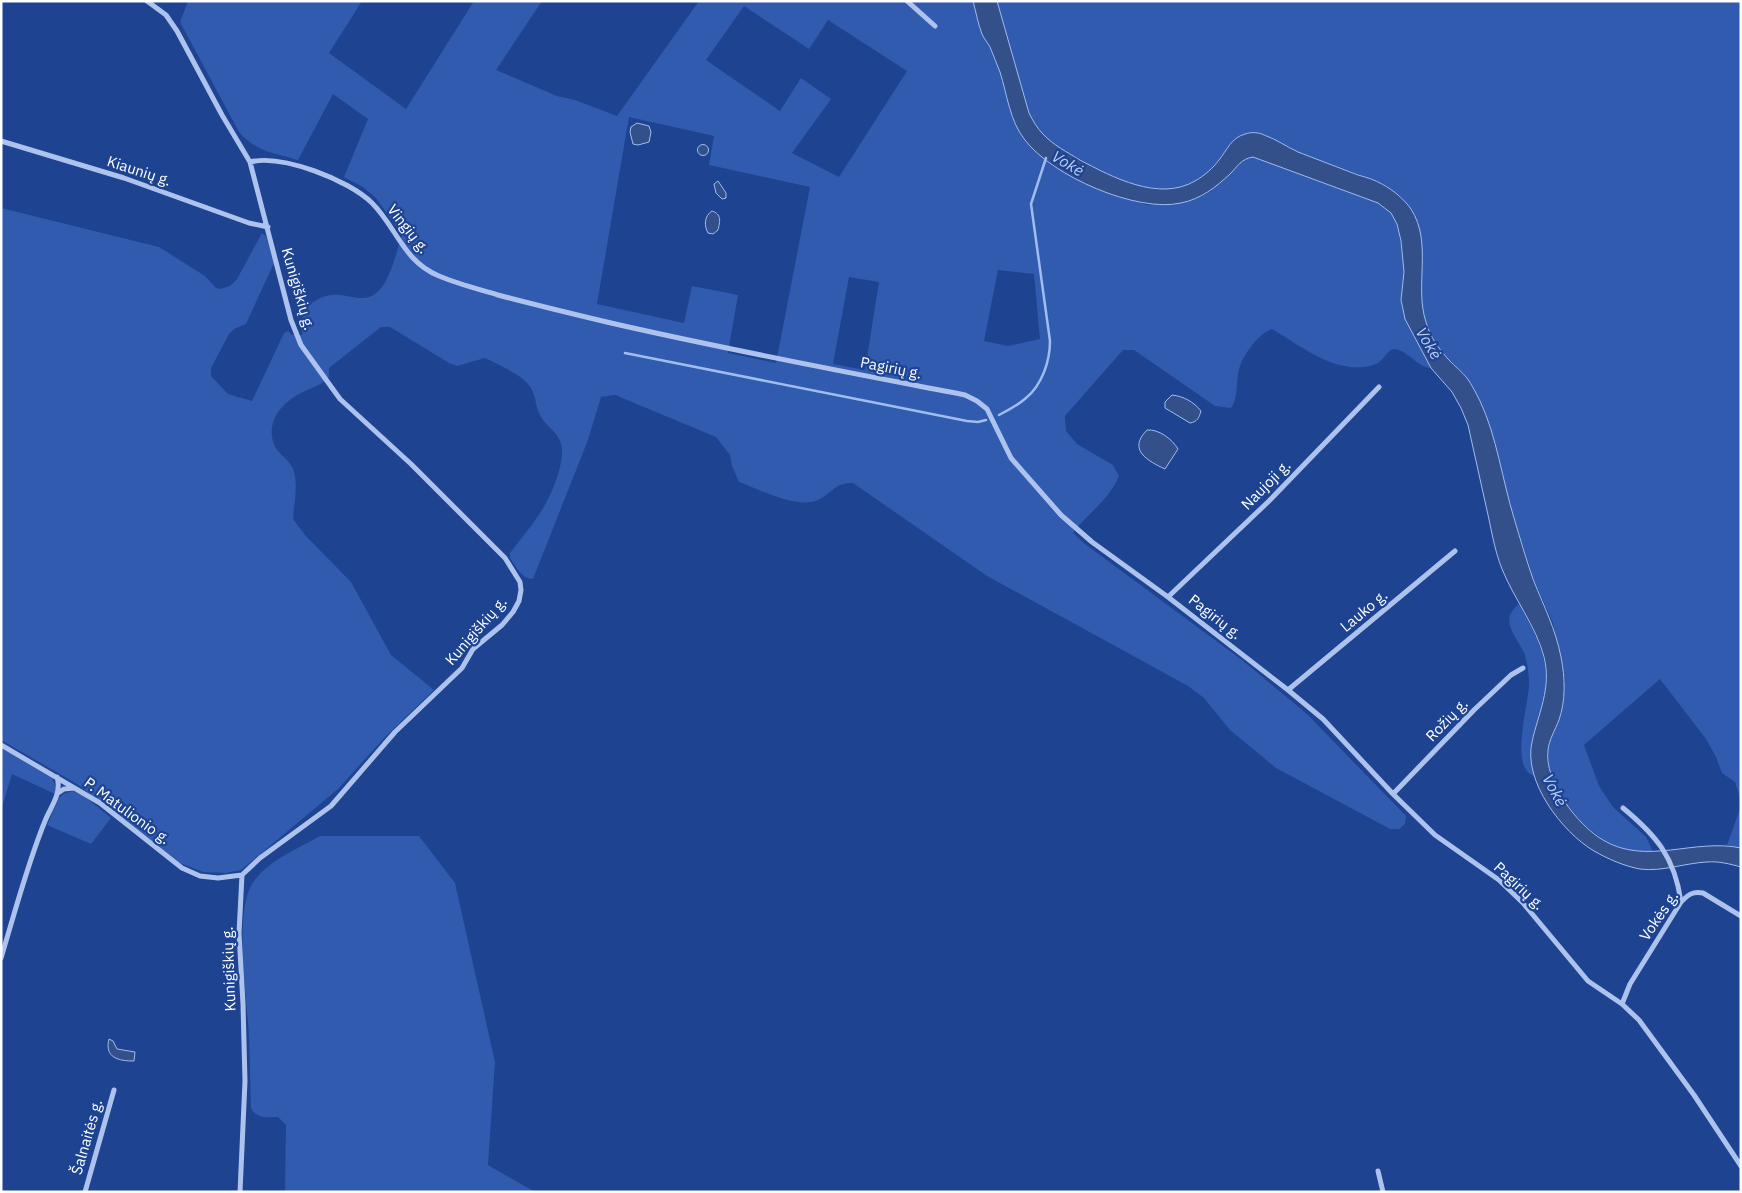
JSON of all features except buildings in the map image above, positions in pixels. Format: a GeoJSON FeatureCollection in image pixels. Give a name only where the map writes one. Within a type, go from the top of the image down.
{"type":"FeatureCollection","features":[{"type":"Feature","properties":{"kind":"street","name":"Kunigiškių g."},"geometry":{"type":"LineString","coordinates":[[147,1],[166,15],[177,31],[222,115],[250,162],[291,320],[301,345],[340,399],[411,464],[505,558],[520,582],[519,601],[513,612],[502,625],[474,648],[462,668],[395,732],[331,806],[260,858],[242,875],[239,933],[245,1081],[240,1192]]}},
{"type":"Feature","properties":{"kind":"street"},"geometry":{"type":"LineString","coordinates":[[907,1],[935,26]]}},
{"type":"Feature","properties":{"kind":"street","name":"Kiaunių g."},"geometry":{"type":"LineString","coordinates":[[1,141],[124,178],[249,224],[268,226]]}},
{"type":"Feature","properties":{"kind":"street","name":"Vingių g."},"geometry":{"type":"LineString","coordinates":[[250,162],[265,160],[290,164],[339,181],[356,190],[372,203],[385,218],[412,258],[437,276],[551,310]]}},
{"type":"Feature","properties":{"kind":"street","name":"Pagirių g."},"geometry":{"type":"LineString","coordinates":[[551,310],[668,336],[965,395],[977,401],[987,409],[1011,458],[1061,516],[1092,542],[1168,597],[1323,719],[1435,836],[1499,880],[1523,903],[1588,981],[1622,1004],[1639,1020],[1694,1095],[1741,1166]]}},
{"type":"Feature","properties":{"kind":"street","name":"Naujoji g."},"geometry":{"type":"LineString","coordinates":[[1168,597],[1269,501],[1379,387]]}},
{"type":"Feature","properties":{"kind":"street","name":"Lauko g."},"geometry":{"type":"LineString","coordinates":[[1288,690],[1455,551]]}},
{"type":"Feature","properties":{"kind":"street","name":"Rožių g."},"geometry":{"type":"LineString","coordinates":[[1393,794],[1474,710],[1511,675],[1523,668]]}},
{"type":"Feature","properties":{"kind":"street","name":"P. Matulionio g."},"geometry":{"type":"LineString","coordinates":[[1,745],[100,803],[182,868],[200,876],[218,878],[242,875]]}},
{"type":"Feature","properties":{"kind":"street"},"geometry":{"type":"LineString","coordinates":[[1,958],[30,860],[45,820],[58,793],[57,778]]}},
{"type":"Feature","properties":{"kind":"street"},"geometry":{"type":"LineString","coordinates":[[58,793],[64,789],[76,788]]}},
{"type":"Feature","properties":{"kind":"street"},"geometry":{"type":"LineString","coordinates":[[1623,808],[1664,848],[1677,879],[1681,902]]}},
{"type":"Feature","properties":{"kind":"street","name":"Vokės g."},"geometry":{"type":"LineString","coordinates":[[1622,1004],[1630,984],[1681,902],[1688,894],[1703,893],[1741,916]]}},
{"type":"Feature","properties":{"kind":"street","name":"Šalnaitės g."},"geometry":{"type":"LineString","coordinates":[[84,1192],[114,1090]]}},
{"type":"Feature","properties":{"kind":"street"},"geometry":{"type":"LineString","coordinates":[[1378,1171],[1383,1192]]}},
{"type":"Feature","properties":{"kind":"shaded area"},"geometry":{"type":"Polygon","coordinates":[[[188,1],[362,1],[329,53],[406,109],[474,1],[542,1],[496,70],[557,96],[575,100],[617,116],[699,1],[973,1],[983,36],[1036,152],[1053,166],[1073,177],[1112,195],[1148,205],[1197,198],[1209,192],[1241,161],[1253,157],[1378,203],[1391,213],[1397,224],[1404,260],[1401,300],[1411,330],[1431,368],[1421,365],[1404,352],[1393,349],[1376,364],[1348,367],[1334,364],[1272,329],[1255,341],[1242,361],[1239,368],[1236,396],[1231,408],[1215,406],[1134,350],[1123,350],[1065,416],[1066,431],[1077,444],[1113,465],[1119,476],[1110,492],[1073,533],[1085,544],[1242,660],[1308,715],[1406,816],[1405,824],[1399,829],[1390,829],[1276,768],[1230,730],[1204,698],[1188,686],[987,576],[853,483],[842,484],[820,499],[812,502],[791,501],[768,494],[739,482],[732,466],[730,455],[716,437],[615,395],[601,397],[588,440],[533,579],[526,577],[510,558],[510,553],[534,522],[553,490],[562,455],[559,438],[541,417],[533,392],[519,376],[485,358],[457,366],[390,327],[381,327],[329,368],[329,377],[326,380],[297,395],[284,406],[274,420],[272,436],[275,447],[290,463],[294,472],[296,490],[293,519],[305,535],[351,582],[391,655],[434,690],[387,735],[338,789],[241,870],[226,873],[203,872],[180,863],[77,784],[1,740],[1,208],[159,247],[205,276],[216,288],[220,289],[230,286],[237,279],[262,233],[266,236],[274,263],[246,324],[234,329],[229,334],[211,368],[211,376],[228,394],[252,401],[284,333],[288,331],[292,335],[302,335],[304,313],[312,303],[322,297],[339,295],[361,298],[375,294],[385,283],[389,275],[402,235],[376,198],[363,187],[344,177],[368,119],[333,94],[298,160],[259,148],[245,139],[239,132],[180,22],[188,1]],[[744,6],[706,60],[780,111],[801,78],[831,99],[792,153],[839,177],[907,71],[828,20],[809,49],[744,6]],[[629,117],[597,304],[684,323],[692,286],[738,295],[728,353],[776,363],[810,187],[709,165],[714,136],[629,117]],[[998,270],[984,341],[1008,346],[1040,339],[1034,274],[998,270]],[[849,277],[833,364],[865,370],[879,282],[849,277]]]}},
{"type":"Feature","properties":{"kind":"shaded area"},"geometry":{"type":"Polygon","coordinates":[[[997,1],[1741,1],[1741,848],[1727,845],[1740,809],[1740,797],[1735,782],[1722,773],[1706,739],[1660,679],[1584,745],[1599,786],[1613,807],[1646,837],[1653,852],[1621,849],[1602,839],[1583,824],[1567,805],[1554,783],[1549,771],[1548,749],[1565,680],[1553,623],[1533,578],[1482,405],[1466,376],[1441,351],[1426,326],[1421,299],[1422,270],[1411,209],[1400,196],[1382,183],[1298,152],[1263,134],[1234,139],[1206,174],[1184,187],[1174,189],[1152,188],[1131,184],[1104,174],[1055,144],[1043,135],[1036,126],[1029,113],[997,1]]]}},
{"type":"Feature","properties":{"kind":"shaded area"},"geometry":{"type":"Polygon","coordinates":[[[1519,604],[1537,639],[1545,663],[1546,688],[1544,702],[1531,755],[1535,776],[1527,771],[1521,750],[1529,686],[1528,667],[1525,655],[1509,623],[1513,610],[1519,604]]]}},
{"type":"Feature","properties":{"kind":"shaded area"},"geometry":{"type":"Polygon","coordinates":[[[1,748],[52,778],[56,787],[55,794],[12,774],[1,811],[1,748]]]}},
{"type":"Feature","properties":{"kind":"shaded area"},"geometry":{"type":"Polygon","coordinates":[[[73,791],[83,795],[111,818],[91,844],[47,825],[59,798],[63,794],[73,791]]]}},
{"type":"Feature","properties":{"kind":"shaded area"},"geometry":{"type":"Polygon","coordinates":[[[320,836],[419,836],[455,883],[495,1062],[488,1165],[535,1192],[285,1192],[286,1125],[278,1117],[259,1116],[251,1108],[249,1036],[243,957],[244,915],[247,897],[252,884],[258,876],[283,856],[320,836]]]}},
{"type":"Feature","properties":{"kind":"water","name":"Vokė"},"geometry":{"type":"Polygon","coordinates":[[[973,1],[997,1],[1029,113],[1039,129],[1060,148],[1121,180],[1151,188],[1181,187],[1195,181],[1208,172],[1236,138],[1247,133],[1257,133],[1298,152],[1376,181],[1390,189],[1405,202],[1411,209],[1421,236],[1423,308],[1428,327],[1432,338],[1442,352],[1469,381],[1486,415],[1525,556],[1559,646],[1564,697],[1559,720],[1548,750],[1551,775],[1557,788],[1564,801],[1583,824],[1603,840],[1619,847],[1636,851],[1706,846],[1741,848],[1741,867],[1711,862],[1648,870],[1616,862],[1594,851],[1570,831],[1558,818],[1539,789],[1533,773],[1531,757],[1532,742],[1545,690],[1546,668],[1544,657],[1536,634],[1499,561],[1468,425],[1452,392],[1431,368],[1405,319],[1401,300],[1404,272],[1401,241],[1397,224],[1391,213],[1378,203],[1253,157],[1243,161],[1225,179],[1208,192],[1195,199],[1181,203],[1163,205],[1119,197],[1075,178],[1038,153],[1020,133],[1012,116],[1000,72],[981,30],[973,1]]]}},
{"type":"Feature","properties":{"kind":"water"},"geometry":{"type":"Polygon","coordinates":[[[637,123],[649,126],[651,132],[649,142],[638,145],[633,144],[630,132],[631,127],[637,123]]]}},
{"type":"Feature","properties":{"kind":"water"},"geometry":{"type":"Polygon","coordinates":[[[703,144],[709,150],[703,156],[697,150],[703,144]]]}},
{"type":"Feature","properties":{"kind":"water"},"geometry":{"type":"Polygon","coordinates":[[[718,181],[726,193],[726,198],[722,199],[716,193],[714,184],[718,181]]]}},
{"type":"Feature","properties":{"kind":"water"},"geometry":{"type":"Polygon","coordinates":[[[712,211],[719,216],[720,221],[718,230],[713,234],[708,233],[705,224],[707,216],[712,211]]]}},
{"type":"Feature","properties":{"kind":"water"},"geometry":{"type":"Polygon","coordinates":[[[1172,395],[1192,402],[1201,411],[1196,421],[1190,423],[1165,408],[1165,402],[1172,395]]]}},
{"type":"Feature","properties":{"kind":"water"},"geometry":{"type":"Polygon","coordinates":[[[1147,430],[1165,435],[1178,449],[1165,469],[1152,462],[1139,449],[1141,437],[1147,430]]]}},
{"type":"Feature","properties":{"kind":"water"},"geometry":{"type":"Polygon","coordinates":[[[109,1039],[113,1041],[117,1049],[135,1052],[134,1061],[114,1057],[109,1050],[109,1039]]]}},
{"type":"Feature","properties":{"kind":"waterway","name":"Vokė"},"geometry":{"type":"LineString","coordinates":[[999,415],[1020,403],[1032,393],[1041,380],[1047,364],[1050,341],[1031,204],[1046,158]]}},
{"type":"Feature","properties":{"kind":"waterway"},"geometry":{"type":"LineString","coordinates":[[625,353],[967,421],[978,422],[986,420]]}}]}
